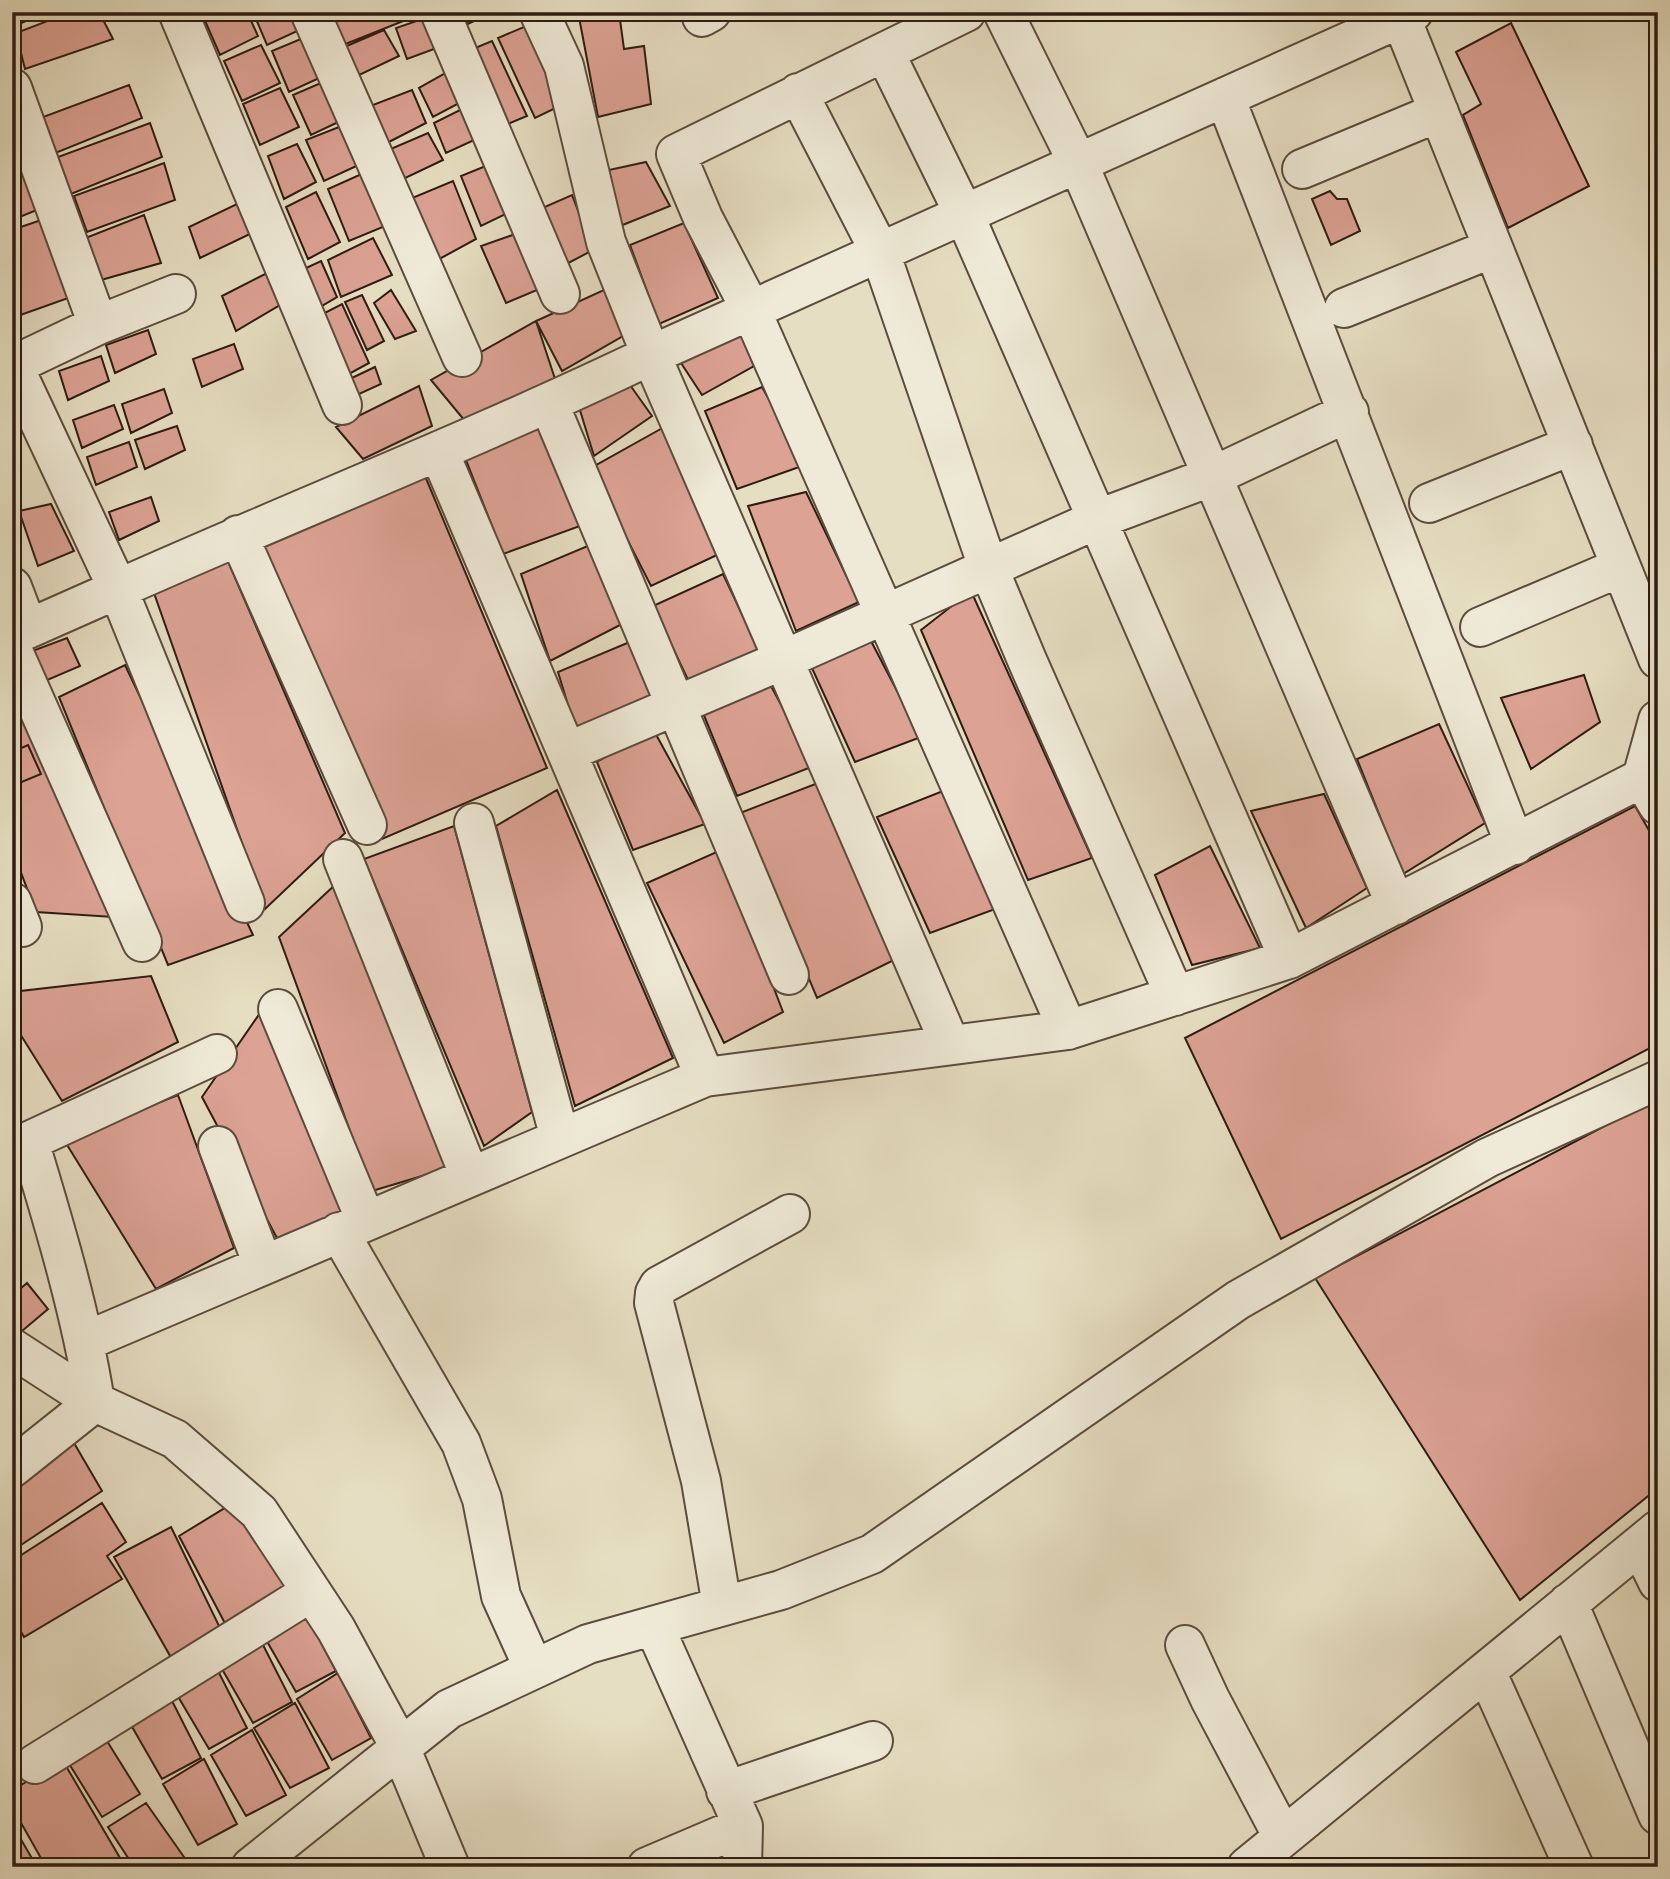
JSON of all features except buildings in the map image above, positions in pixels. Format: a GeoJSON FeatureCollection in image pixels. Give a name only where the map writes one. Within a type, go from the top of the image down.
{"type":"FeatureCollection","features":[{"type":"Feature","properties":{"kind":"street"},"geometry":{"type":"LineString","coordinates":[[178,12],[342,405]]}},
{"type":"Feature","properties":{"kind":"street"},"geometry":{"type":"LineString","coordinates":[[310,12],[462,356]]}},
{"type":"Feature","properties":{"kind":"street"},"geometry":{"type":"LineString","coordinates":[[440,12],[559,294]]}},
{"type":"Feature","properties":{"kind":"street"},"geometry":{"type":"LineString","coordinates":[[539,12],[564,66]]}},
{"type":"Feature","properties":{"kind":"street"},"geometry":{"type":"LineString","coordinates":[[561,12],[564,66],[606,242],[651,355],[950,1044]]}},
{"type":"Feature","properties":{"kind":"street"},"geometry":{"type":"LineString","coordinates":[[702,12],[702,17],[711,12]]}},
{"type":"Feature","properties":{"kind":"street"},"geometry":{"type":"LineString","coordinates":[[966,12],[676,155],[703,218],[751,310],[1068,1030]]}},
{"type":"Feature","properties":{"kind":"street"},"geometry":{"type":"LineString","coordinates":[[1003,12],[1078,163],[1396,905]]}},
{"type":"Feature","properties":{"kind":"street"},"geometry":{"type":"LineString","coordinates":[[18,638],[238,535],[549,404],[651,355],[1226,97],[1404,14],[1439,112],[1658,659]]}},
{"type":"Feature","properties":{"kind":"street"},"geometry":{"type":"LineString","coordinates":[[885,53],[964,214],[1289,959]]}},
{"type":"Feature","properties":{"kind":"street"},"geometry":{"type":"LineString","coordinates":[[12,88],[98,325]]}},
{"type":"Feature","properties":{"kind":"street"},"geometry":{"type":"LineString","coordinates":[[798,93],[880,252],[988,567],[1175,996]]}},
{"type":"Feature","properties":{"kind":"street"},"geometry":{"type":"LineString","coordinates":[[1226,97],[1515,845]]}},
{"type":"Feature","properties":{"kind":"street"},"geometry":{"type":"LineString","coordinates":[[1302,169],[1439,112]]}},
{"type":"Feature","properties":{"kind":"street"},"geometry":{"type":"LineString","coordinates":[[1344,308],[1493,248]]}},
{"type":"Feature","properties":{"kind":"street"},"geometry":{"type":"LineString","coordinates":[[176,294],[98,325],[13,366],[118,589],[245,903]]}},
{"type":"Feature","properties":{"kind":"street"},"geometry":{"type":"LineString","coordinates":[[549,404],[789,975]]}},
{"type":"Feature","properties":{"kind":"street"},"geometry":{"type":"LineString","coordinates":[[567,752],[783,660],[1098,519],[1213,476],[1349,412]]}},
{"type":"Feature","properties":{"kind":"street"},"geometry":{"type":"LineString","coordinates":[[1429,503],[1573,445]]}},
{"type":"Feature","properties":{"kind":"street"},"geometry":{"type":"LineString","coordinates":[[439,452],[705,1077]]}},
{"type":"Feature","properties":{"kind":"street"},"geometry":{"type":"LineString","coordinates":[[238,535],[367,825]]}},
{"type":"Feature","properties":{"kind":"street"},"geometry":{"type":"LineString","coordinates":[[1480,627],[1621,567]]}},
{"type":"Feature","properties":{"kind":"street"},"geometry":{"type":"LineString","coordinates":[[12,587],[18,638],[142,942]]}},
{"type":"Feature","properties":{"kind":"street"},"geometry":{"type":"LineString","coordinates":[[86,1341],[705,1077],[1068,1030],[1289,959],[1515,845],[1650,792],[1658,720]]}},
{"type":"Feature","properties":{"kind":"street"},"geometry":{"type":"LineString","coordinates":[[474,822],[560,1138]]}},
{"type":"Feature","properties":{"kind":"street"},"geometry":{"type":"LineString","coordinates":[[343,859],[470,1177]]}},
{"type":"Feature","properties":{"kind":"street"},"geometry":{"type":"LineString","coordinates":[[278,1009],[352,1227],[471,1466],[482,1499],[501,1596],[534,1669]]}},
{"type":"Feature","properties":{"kind":"street"},"geometry":{"type":"LineString","coordinates":[[95,1402],[86,1341],[29,1141],[218,1054]]}},
{"type":"Feature","properties":{"kind":"street"},"geometry":{"type":"LineString","coordinates":[[251,1867],[449,1709],[588,1644],[780,1590],[872,1554],[1238,1300],[1487,1158],[1658,1080]]}},
{"type":"Feature","properties":{"kind":"street"},"geometry":{"type":"LineString","coordinates":[[218,1146],[263,1265]]}},
{"type":"Feature","properties":{"kind":"street"},"geometry":{"type":"LineString","coordinates":[[722,1606],[701,1481],[654,1303],[654,1293],[659,1286],[790,1214]]}},
{"type":"Feature","properties":{"kind":"street"},"geometry":{"type":"LineString","coordinates":[[12,1348],[95,1402],[175,1439],[259,1512],[336,1629],[400,1747],[450,1867]]}},
{"type":"Feature","properties":{"kind":"street"},"geometry":{"type":"LineString","coordinates":[[12,1468],[95,1402]]}},
{"type":"Feature","properties":{"kind":"street"},"geometry":{"type":"LineString","coordinates":[[1247,1867],[1649,1538],[1658,1582]]}},
{"type":"Feature","properties":{"kind":"street"},"geometry":{"type":"LineString","coordinates":[[35,1765],[311,1592]]}},
{"type":"Feature","properties":{"kind":"street"},"geometry":{"type":"LineString","coordinates":[[1568,1604],[1658,1815]]}},
{"type":"Feature","properties":{"kind":"street"},"geometry":{"type":"LineString","coordinates":[[654,1626],[743,1826],[742,1867]]}},
{"type":"Feature","properties":{"kind":"street"},"geometry":{"type":"LineString","coordinates":[[1185,1645],[1210,1699],[1283,1837]]}},
{"type":"Feature","properties":{"kind":"street"},"geometry":{"type":"LineString","coordinates":[[1486,1671],[1574,1867]]}},
{"type":"Feature","properties":{"kind":"street"},"geometry":{"type":"LineString","coordinates":[[726,1791],[873,1741]]}},
{"type":"Feature","properties":{"kind":"street"},"geometry":{"type":"LineString","coordinates":[[647,1867],[743,1826]]}}]}
